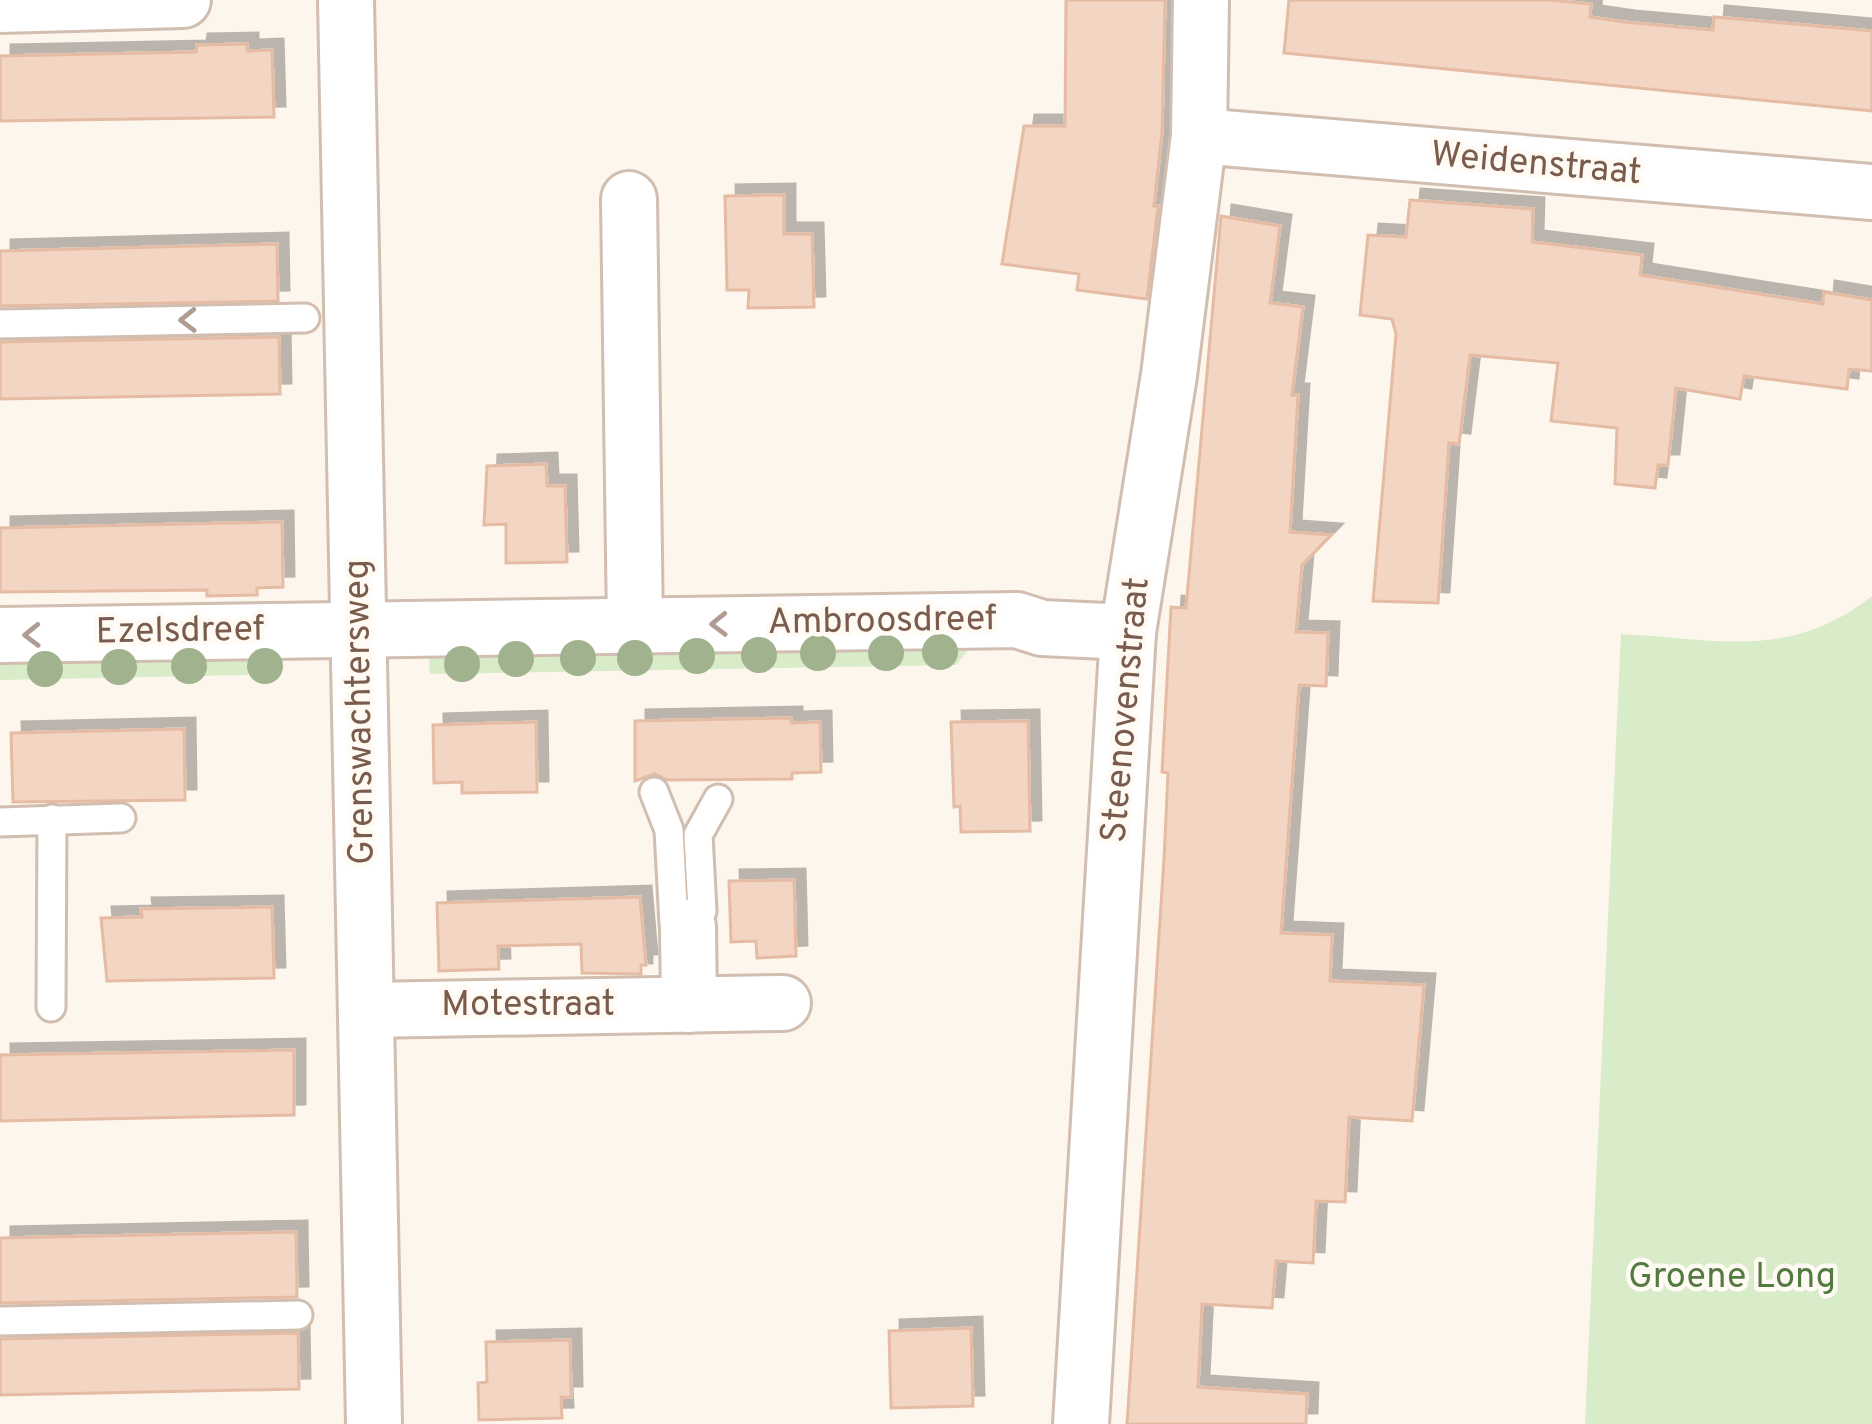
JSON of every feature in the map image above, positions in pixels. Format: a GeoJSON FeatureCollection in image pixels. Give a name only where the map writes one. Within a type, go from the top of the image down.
{"type":"FeatureCollection","features":[{"type":"Feature","properties":{"kind":"street"},"geometry":{"type":"LineString","coordinates":[[0,4],[183,0]]}},
{"type":"Feature","properties":{"kind":"street","name":"Grenswachtersweg"},"geometry":{"type":"LineString","coordinates":[[346,0],[374,1424]]}},
{"type":"Feature","properties":{"kind":"street","name":"Steenovenstraat"},"geometry":{"type":"LineString","coordinates":[[1081,1424],[1129,632],[1169,375],[1199,136],[1202,0]]}},
{"type":"Feature","properties":{"kind":"street","name":"Weidenstraat"},"geometry":{"type":"LineString","coordinates":[[1199,136],[1872,193]]}},
{"type":"Feature","properties":{"kind":"street"},"geometry":{"type":"LineString","coordinates":[[629,200],[635,626]]}},
{"type":"Feature","properties":{"kind":"street","name":"Ambroosdreef"},"geometry":{"type":"LineString","coordinates":[[359,629],[1017,620],[1042,628],[1129,632]]}},
{"type":"Feature","properties":{"kind":"street","name":"Ezelsdreef"},"geometry":{"type":"LineString","coordinates":[[0,635],[359,629]]}},
{"type":"Feature","properties":{"kind":"street"},"geometry":{"type":"LineString","coordinates":[[688,927],[689,1005]]}},
{"type":"Feature","properties":{"kind":"street","name":"Motestraat"},"geometry":{"type":"LineString","coordinates":[[368,1010],[782,1004]]}},
{"type":"Feature","properties":{"kind":"lane"},"geometry":{"type":"LineString","coordinates":[[0,324],[304,318]]}},
{"type":"Feature","properties":{"kind":"lane"},"geometry":{"type":"LineString","coordinates":[[654,792],[669,830],[674,924],[688,927],[702,911],[698,835],[718,799]]}},
{"type":"Feature","properties":{"kind":"lane"},"geometry":{"type":"LineString","coordinates":[[0,822],[121,818]]}},
{"type":"Feature","properties":{"kind":"lane"},"geometry":{"type":"LineString","coordinates":[[51,1007],[52,819]]}},
{"type":"Feature","properties":{"kind":"lane"},"geometry":{"type":"LineString","coordinates":[[0,1321],[298,1316]]}},
{"type":"Feature","properties":{"kind":"green space","name":"Groene Long"},"geometry":{"type":"Polygon","coordinates":[[[1872,596],[1872,1424],[1585,1424],[1621,634],[1722,641],[1782,638],[1812,630],[1872,596]]]}},
{"type":"Feature","properties":{"kind":"green space"},"geometry":{"type":"Polygon","coordinates":[[[979,637],[956,665],[430,674],[428,651],[979,637]]]}},
{"type":"Feature","properties":{"kind":"green space"},"geometry":{"type":"Polygon","coordinates":[[[246,655],[248,675],[0,680],[0,659],[246,655]]]}},
{"type":"Feature","properties":{"kind":"building"},"geometry":{"type":"Polygon","coordinates":[[[1066,0],[1165,0],[1162,132],[1154,206],[1158,206],[1147,299],[1077,290],[1079,274],[1002,264],[1024,126],[1065,126],[1066,0]]]}},
{"type":"Feature","properties":{"kind":"building"},"geometry":{"type":"Polygon","coordinates":[[[1289,0],[1549,0],[1591,4],[1590,17],[1624,22],[1713,30],[1714,17],[1872,31],[1872,111],[1284,53],[1289,0]]]}},
{"type":"Feature","properties":{"kind":"building"},"geometry":{"type":"Polygon","coordinates":[[[247,44],[247,51],[272,50],[274,117],[0,121],[0,56],[196,52],[197,45],[247,44]]]}},
{"type":"Feature","properties":{"kind":"building"},"geometry":{"type":"Polygon","coordinates":[[[784,195],[784,234],[812,234],[814,307],[748,308],[749,290],[727,290],[725,196],[784,195]]]}},
{"type":"Feature","properties":{"kind":"building"},"geometry":{"type":"Polygon","coordinates":[[[1410,200],[1533,209],[1532,242],[1642,255],[1640,275],[1823,304],[1824,292],[1872,300],[1872,371],[1849,369],[1847,389],[1744,376],[1740,399],[1676,388],[1668,465],[1658,465],[1655,488],[1615,484],[1617,428],[1551,421],[1558,363],[1470,355],[1459,444],[1449,443],[1438,603],[1373,601],[1396,334],[1392,319],[1360,315],[1368,235],[1406,237],[1410,200]]]}},
{"type":"Feature","properties":{"kind":"building"},"geometry":{"type":"Polygon","coordinates":[[[1221,216],[1280,226],[1270,303],[1303,307],[1292,395],[1298,395],[1290,532],[1331,535],[1302,565],[1296,632],[1328,633],[1326,686],[1299,685],[1281,933],[1332,935],[1330,981],[1424,985],[1412,1121],[1349,1117],[1345,1202],[1316,1201],[1313,1263],[1276,1261],[1272,1308],[1202,1304],[1198,1387],[1307,1394],[1306,1424],[1127,1424],[1164,859],[1168,773],[1162,772],[1171,607],[1186,608],[1221,216]]]}},
{"type":"Feature","properties":{"kind":"building"},"geometry":{"type":"Polygon","coordinates":[[[277,244],[278,301],[0,306],[0,251],[277,244]]]}},
{"type":"Feature","properties":{"kind":"building"},"geometry":{"type":"Polygon","coordinates":[[[279,337],[280,394],[0,399],[0,342],[279,337]]]}},
{"type":"Feature","properties":{"kind":"building"},"geometry":{"type":"Polygon","coordinates":[[[546,464],[547,486],[565,486],[567,562],[506,563],[506,524],[484,525],[487,466],[546,464]]]}},
{"type":"Feature","properties":{"kind":"building"},"geometry":{"type":"Polygon","coordinates":[[[282,522],[283,587],[257,588],[257,595],[207,596],[207,590],[0,592],[0,528],[282,522]]]}},
{"type":"Feature","properties":{"kind":"building"},"geometry":{"type":"Polygon","coordinates":[[[791,718],[791,723],[820,722],[821,772],[792,773],[792,779],[667,780],[655,774],[635,781],[635,721],[791,718]]]}},
{"type":"Feature","properties":{"kind":"building"},"geometry":{"type":"Polygon","coordinates":[[[1028,721],[1030,831],[961,832],[960,806],[954,807],[951,722],[1028,721]]]}},
{"type":"Feature","properties":{"kind":"building"},"geometry":{"type":"Polygon","coordinates":[[[536,722],[537,792],[462,793],[462,782],[434,783],[433,725],[536,722]]]}},
{"type":"Feature","properties":{"kind":"building"},"geometry":{"type":"Polygon","coordinates":[[[184,729],[185,800],[13,802],[11,733],[184,729]]]}},
{"type":"Feature","properties":{"kind":"building"},"geometry":{"type":"Polygon","coordinates":[[[794,880],[796,956],[757,958],[756,941],[731,942],[729,881],[794,880]]]}},
{"type":"Feature","properties":{"kind":"building"},"geometry":{"type":"Polygon","coordinates":[[[640,897],[646,965],[641,965],[641,974],[582,973],[581,944],[498,946],[499,969],[439,971],[437,903],[640,897]]]}},
{"type":"Feature","properties":{"kind":"building"},"geometry":{"type":"Polygon","coordinates":[[[272,907],[274,978],[107,981],[101,918],[142,917],[141,909],[272,907]]]}},
{"type":"Feature","properties":{"kind":"building"},"geometry":{"type":"Polygon","coordinates":[[[294,1050],[294,1115],[0,1121],[0,1055],[294,1050]]]}},
{"type":"Feature","properties":{"kind":"building"},"geometry":{"type":"Polygon","coordinates":[[[296,1232],[297,1297],[0,1303],[0,1238],[296,1232]]]}},
{"type":"Feature","properties":{"kind":"building"},"geometry":{"type":"Polygon","coordinates":[[[971,1328],[973,1406],[891,1408],[889,1331],[971,1328]]]}},
{"type":"Feature","properties":{"kind":"building"},"geometry":{"type":"Polygon","coordinates":[[[298,1333],[299,1389],[0,1395],[0,1339],[298,1333]]]}},
{"type":"Feature","properties":{"kind":"building"},"geometry":{"type":"Polygon","coordinates":[[[570,1340],[571,1397],[561,1397],[562,1418],[479,1420],[478,1383],[487,1382],[486,1342],[570,1340]]]}}]}
